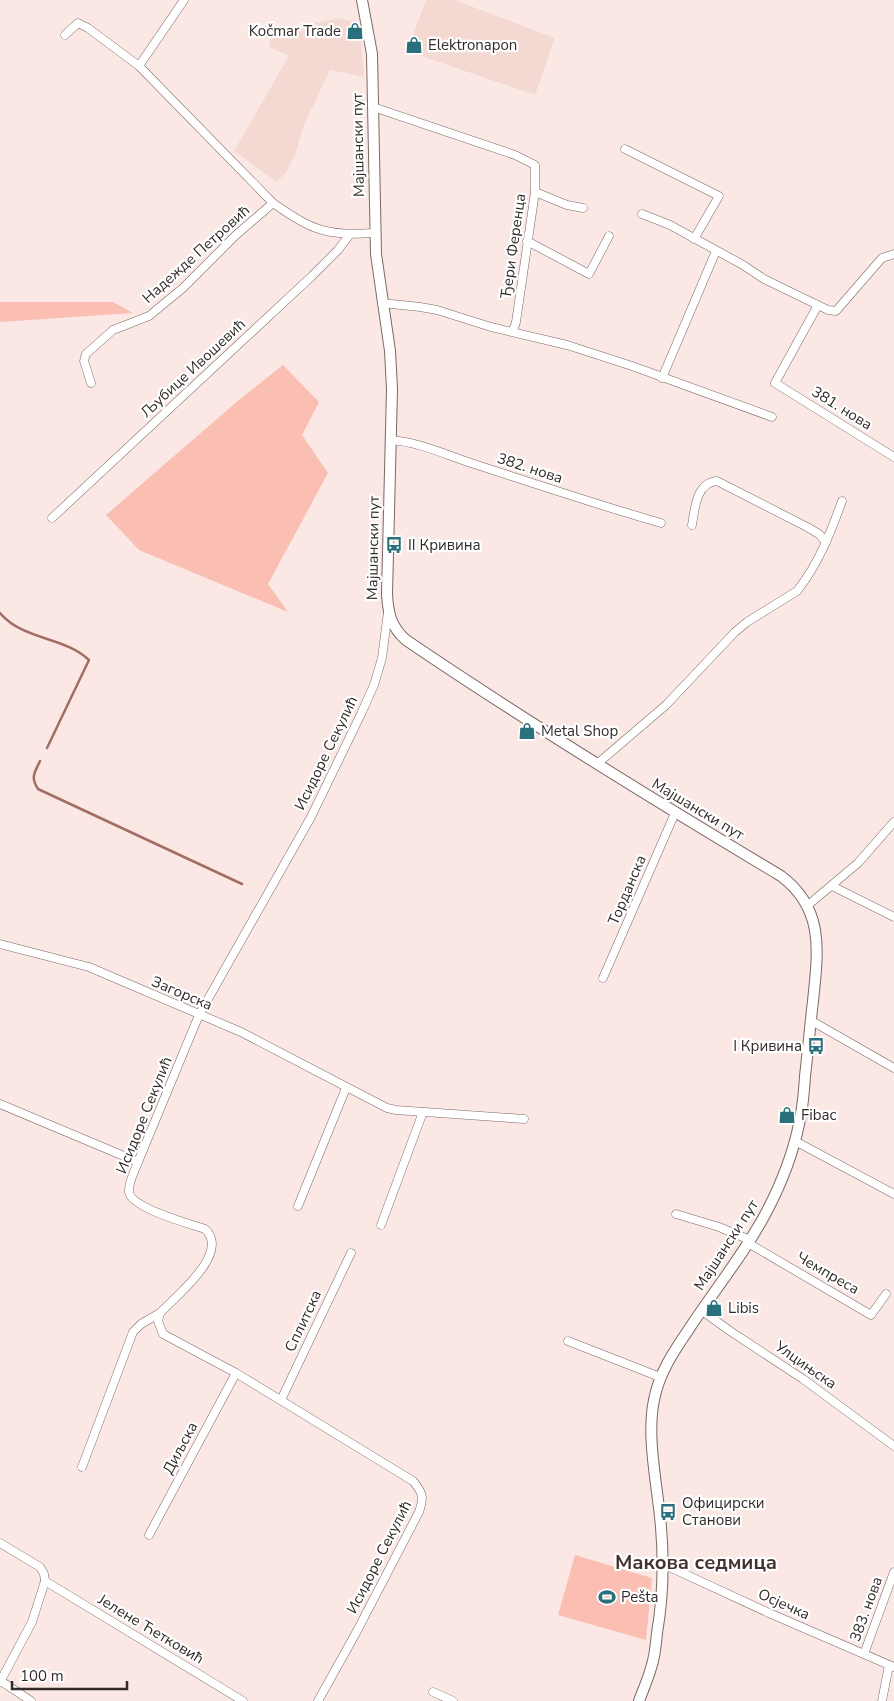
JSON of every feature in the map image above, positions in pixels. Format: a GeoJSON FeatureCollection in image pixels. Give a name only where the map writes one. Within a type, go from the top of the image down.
{"type":"FeatureCollection","features":[{"type":"Feature","properties":{"kind":"street"},"geometry":{"type":"LineString","coordinates":[[139,66],[184,0]]}},
{"type":"Feature","properties":{"kind":"street","name":"Мајшански пут"},"geometry":{"type":"LineString","coordinates":[[362,0],[372,54],[374,233],[390,351],[392,389],[386,594],[388,612],[395,628],[406,640],[478,689],[781,876],[796,889],[807,906],[816,929],[816,969],[802,1110],[795,1141],[784,1174],[749,1241],[679,1343],[660,1377],[652,1412],[651,1427],[663,1564],[662,1600],[652,1666],[639,1701]]}},
{"type":"Feature","properties":{"kind":"street","name":"Надежде Петровић"},"geometry":{"type":"LineString","coordinates":[[65,35],[78,23],[88,28],[139,66],[272,202],[290,215],[316,228],[350,234],[374,233]]}},
{"type":"Feature","properties":{"kind":"street","name":"Ђери Ференца"},"geometry":{"type":"LineString","coordinates":[[373,107],[515,155],[535,165],[535,192],[516,322],[513,331]]}},
{"type":"Feature","properties":{"kind":"street"},"geometry":{"type":"LineString","coordinates":[[625,149],[719,196],[694,238]]}},
{"type":"Feature","properties":{"kind":"street"},"geometry":{"type":"LineString","coordinates":[[535,192],[566,205],[583,208]]}},
{"type":"Feature","properties":{"kind":"street","name":"Надежде Петровић"},"geometry":{"type":"LineString","coordinates":[[91,383],[84,360],[86,354],[113,330],[149,316],[183,288],[272,202]]}},
{"type":"Feature","properties":{"kind":"street"},"geometry":{"type":"LineString","coordinates":[[642,214],[670,225],[743,265],[764,279],[828,310],[836,311],[882,258],[894,254]]}},
{"type":"Feature","properties":{"kind":"street","name":"Љубице Ивошевић"},"geometry":{"type":"LineString","coordinates":[[52,518],[306,282],[338,250],[350,234]]}},
{"type":"Feature","properties":{"kind":"street"},"geometry":{"type":"LineString","coordinates":[[527,241],[589,274],[609,236]]}},
{"type":"Feature","properties":{"kind":"street"},"geometry":{"type":"LineString","coordinates":[[662,378],[716,251]]}},
{"type":"Feature","properties":{"kind":"street"},"geometry":{"type":"LineString","coordinates":[[382,303],[420,306],[437,310],[491,327],[513,331],[602,356],[718,396],[772,417]]}},
{"type":"Feature","properties":{"kind":"street","name":"381. нова"},"geometry":{"type":"LineString","coordinates":[[818,305],[775,383],[894,457]]}},
{"type":"Feature","properties":{"kind":"street","name":"382. нова"},"geometry":{"type":"LineString","coordinates":[[390,440],[405,441],[432,449],[592,503],[661,523]]}},
{"type":"Feature","properties":{"kind":"street"},"geometry":{"type":"LineString","coordinates":[[692,525],[701,490],[708,483],[718,481],[808,526],[820,534],[826,542]]}},
{"type":"Feature","properties":{"kind":"street"},"geometry":{"type":"LineString","coordinates":[[597,764],[666,705],[735,632],[747,622],[797,591],[826,542],[842,501]]}},
{"type":"Feature","properties":{"kind":"street","name":"Исидоре Секулић"},"geometry":{"type":"LineString","coordinates":[[318,1701],[415,1520],[423,1499],[421,1492],[413,1480],[236,1373],[163,1334],[158,1321],[160,1313],[197,1275],[210,1256],[213,1241],[205,1229],[154,1211],[131,1198],[129,1186],[199,1016],[311,817],[361,714],[374,685],[382,658],[388,612]]}},
{"type":"Feature","properties":{"kind":"street","name":"Торданска"},"geometry":{"type":"LineString","coordinates":[[604,978],[675,812]]}},
{"type":"Feature","properties":{"kind":"street"},"geometry":{"type":"LineString","coordinates":[[807,906],[858,863],[894,822]]}},
{"type":"Feature","properties":{"kind":"street"},"geometry":{"type":"LineString","coordinates":[[832,886],[894,917]]}},
{"type":"Feature","properties":{"kind":"street","name":"Загорска"},"geometry":{"type":"LineString","coordinates":[[0,944],[89,967],[199,1016],[241,1032],[387,1108],[524,1119]]}},
{"type":"Feature","properties":{"kind":"street"},"geometry":{"type":"LineString","coordinates":[[810,1020],[894,1068]]}},
{"type":"Feature","properties":{"kind":"street"},"geometry":{"type":"LineString","coordinates":[[298,1206],[346,1088]]}},
{"type":"Feature","properties":{"kind":"street"},"geometry":{"type":"LineString","coordinates":[[0,1104],[138,1162]]}},
{"type":"Feature","properties":{"kind":"street"},"geometry":{"type":"LineString","coordinates":[[381,1225],[423,1112]]}},
{"type":"Feature","properties":{"kind":"street"},"geometry":{"type":"LineString","coordinates":[[795,1141],[894,1194]]}},
{"type":"Feature","properties":{"kind":"street"},"geometry":{"type":"LineString","coordinates":[[676,1214],[719,1227],[749,1241]]}},
{"type":"Feature","properties":{"kind":"street","name":"Чемпреса"},"geometry":{"type":"LineString","coordinates":[[749,1241],[871,1314],[886,1294]]}},
{"type":"Feature","properties":{"kind":"street","name":"Сплитска"},"geometry":{"type":"LineString","coordinates":[[281,1400],[351,1253]]}},
{"type":"Feature","properties":{"kind":"street","name":"Улцињска"},"geometry":{"type":"LineString","coordinates":[[701,1310],[803,1378],[894,1446]]}},
{"type":"Feature","properties":{"kind":"street"},"geometry":{"type":"LineString","coordinates":[[82,1467],[133,1332],[141,1324],[160,1313]]}},
{"type":"Feature","properties":{"kind":"street"},"geometry":{"type":"LineString","coordinates":[[568,1341],[660,1377]]}},
{"type":"Feature","properties":{"kind":"street","name":"Диљска"},"geometry":{"type":"LineString","coordinates":[[149,1536],[236,1373]]}},
{"type":"Feature","properties":{"kind":"street","name":"Јелене Ћетковић"},"geometry":{"type":"LineString","coordinates":[[0,1543],[40,1567],[45,1581],[243,1701]]}},
{"type":"Feature","properties":{"kind":"street","name":"Осјечка"},"geometry":{"type":"LineString","coordinates":[[663,1564],[891,1666]]}},
{"type":"Feature","properties":{"kind":"street","name":"383. нова"},"geometry":{"type":"LineString","coordinates":[[864,1654],[894,1572]]}},
{"type":"Feature","properties":{"kind":"street"},"geometry":{"type":"LineString","coordinates":[[31,1701],[0,1682],[32,1622],[45,1581]]}},
{"type":"Feature","properties":{"kind":"street"},"geometry":{"type":"LineString","coordinates":[[882,1701],[891,1666]]}},
{"type":"Feature","properties":{"kind":"street"},"geometry":{"type":"LineString","coordinates":[[433,1692],[453,1701]]}},
{"type":"Feature","properties":{"kind":"shaded area"},"geometry":{"type":"Polygon","coordinates":[[[426,0],[455,0],[555,38],[535,95],[407,51],[426,0]]]}},
{"type":"Feature","properties":{"kind":"shaded area"},"geometry":{"type":"Polygon","coordinates":[[[341,18],[360,25],[364,77],[330,70],[304,125],[295,155],[286,172],[277,182],[234,151],[289,56],[269,47],[273,29],[295,27],[341,18]]]}},
{"type":"Feature","properties":{"kind":"shaded area"},"geometry":{"type":"Polygon","coordinates":[[[0,302],[113,302],[133,313],[0,322],[0,302]]]}},
{"type":"Feature","properties":{"kind":"shaded area"},"geometry":{"type":"Polygon","coordinates":[[[283,365],[319,402],[302,435],[328,473],[268,584],[288,612],[139,550],[106,515],[240,399],[283,365]]]}},
{"type":"Feature","properties":{"kind":"shaded area","name":"Pešta"},"geometry":{"type":"Polygon","coordinates":[[[575,1555],[652,1578],[646,1640],[558,1615],[575,1555]]]}},
{"type":"Feature","properties":{"kind":"waterway"},"geometry":{"type":"LineString","coordinates":[[0,613],[21,629],[68,646],[89,660],[47,748]]}},
{"type":"Feature","properties":{"kind":"waterway"},"geometry":{"type":"LineString","coordinates":[[40,761],[34,778],[38,789],[242,884]]}},
{"type":"Feature","properties":{"kind":"place","name":"Kočmar Trade"},"geometry":{"type":"Point","coordinates":[355,31]}},
{"type":"Feature","properties":{"kind":"place","name":"Elektronapon"},"geometry":{"type":"Point","coordinates":[414,45]}},
{"type":"Feature","properties":{"kind":"place","name":"II Кривина"},"geometry":{"type":"Point","coordinates":[394,545]}},
{"type":"Feature","properties":{"kind":"place","name":"Metal Shop"},"geometry":{"type":"Point","coordinates":[527,731]}},
{"type":"Feature","properties":{"kind":"place","name":"I Кривина"},"geometry":{"type":"Point","coordinates":[816,1046]}},
{"type":"Feature","properties":{"kind":"place","name":"Fibac"},"geometry":{"type":"Point","coordinates":[787,1115]}},
{"type":"Feature","properties":{"kind":"place","name":"Libis"},"geometry":{"type":"Point","coordinates":[714,1308]}},
{"type":"Feature","properties":{"kind":"place","name":"Официрски Станови"},"geometry":{"type":"Point","coordinates":[668,1512]}},
{"type":"Feature","properties":{"kind":"place","name":"Pešta"},"geometry":{"type":"Point","coordinates":[607,1597]}},
{"type":"Feature","properties":{"kind":"district","name":"Макова седмица"},"geometry":{"type":"Point","coordinates":[696,1562]}}]}
